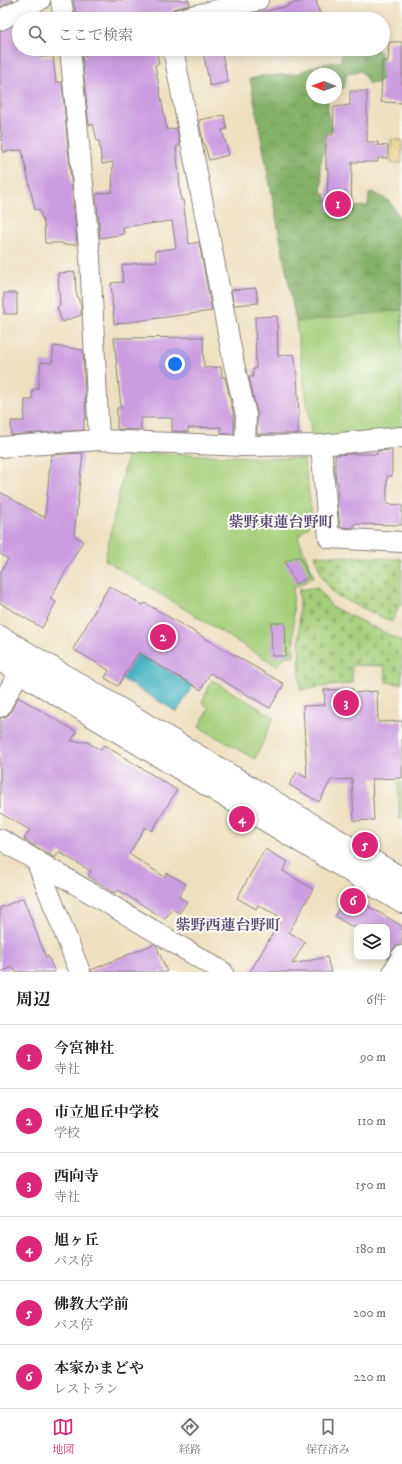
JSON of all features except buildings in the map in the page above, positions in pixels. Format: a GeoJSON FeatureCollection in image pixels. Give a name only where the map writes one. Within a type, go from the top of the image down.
{"type":"FeatureCollection","features":[{"type":"Feature","properties":{"kind":"street"},"geometry":{"type":"LineString","coordinates":[[16,12],[40,0]]}},
{"type":"Feature","properties":{"kind":"street"},"geometry":{"type":"LineString","coordinates":[[61,0],[63,12]]}},
{"type":"Feature","properties":{"kind":"street"},"geometry":{"type":"LineString","coordinates":[[209,12],[258,0]]}},
{"type":"Feature","properties":{"kind":"street"},"geometry":{"type":"LineString","coordinates":[[0,20],[12,14]]}},
{"type":"Feature","properties":{"kind":"street"},"geometry":{"type":"LineString","coordinates":[[71,56],[90,257],[99,440]]}},
{"type":"Feature","properties":{"kind":"street"},"geometry":{"type":"LineString","coordinates":[[174,56],[234,364],[246,415],[245,446]]}},
{"type":"Feature","properties":{"kind":"street"},"geometry":{"type":"LineString","coordinates":[[0,448],[99,440],[245,446],[321,445],[402,436]]}},
{"type":"Feature","properties":{"kind":"street"},"geometry":{"type":"LineString","coordinates":[[321,445],[329,538],[402,542]]}},
{"type":"Feature","properties":{"kind":"street"},"geometry":{"type":"LineString","coordinates":[[0,637],[25,663],[253,801],[402,902]]}},
{"type":"Feature","properties":{"kind":"street"},"geometry":{"type":"LineString","coordinates":[[0,660],[25,663]]}},
{"type":"Feature","properties":{"kind":"street"},"geometry":{"type":"LineString","coordinates":[[0,707],[25,663]]}},
{"type":"Feature","properties":{"kind":"street"},"geometry":{"type":"LineString","coordinates":[[253,801],[402,879]]}},
{"type":"Feature","properties":{"kind":"street"},"geometry":{"type":"LineString","coordinates":[[0,839],[223,972]]}},
{"type":"Feature","properties":{"kind":"street"},"geometry":{"type":"LineString","coordinates":[[36,860],[80,972]]}},
{"type":"Feature","properties":{"kind":"street"},"geometry":{"type":"LineString","coordinates":[[393,972],[402,956]]}},
{"type":"Feature","properties":{"kind":"green space"},"geometry":{"type":"Polygon","coordinates":[[[341,56],[382,56],[384,63],[383,78],[377,83],[369,84],[361,71],[347,73],[344,88],[342,88],[342,68],[311,68],[318,65],[341,61],[341,56]]]}},
{"type":"Feature","properties":{"kind":"green space"},"geometry":{"type":"Polygon","coordinates":[[[306,70],[306,104],[328,104],[329,119],[334,129],[325,134],[326,136],[323,139],[325,145],[320,166],[322,182],[321,192],[325,194],[326,200],[334,206],[340,207],[344,213],[351,212],[353,207],[368,206],[369,194],[372,192],[389,201],[402,221],[402,350],[307,340],[296,322],[250,79],[263,76],[296,74],[306,70]]]}},
{"type":"Feature","properties":{"kind":"green space"},"geometry":{"type":"Polygon","coordinates":[[[402,310],[402,430],[312,439],[296,322],[402,310]]]}},
{"type":"Feature","properties":{"kind":"green space"},"geometry":{"type":"Polygon","coordinates":[[[128,452],[304,459],[313,522],[298,537],[314,577],[293,588],[294,656],[286,656],[277,666],[105,560],[128,452]]]}},
{"type":"Feature","properties":{"kind":"green space"},"geometry":{"type":"Polygon","coordinates":[[[315,555],[402,559],[402,606],[399,605],[392,622],[335,595],[322,577],[315,555]]]}},
{"type":"Feature","properties":{"kind":"green space"},"geometry":{"type":"Polygon","coordinates":[[[317,587],[332,607],[402,641],[402,684],[386,682],[384,666],[352,665],[352,683],[300,690],[299,590],[317,587]]]}},
{"type":"Feature","properties":{"kind":"green space"},"geometry":{"type":"Polygon","coordinates":[[[212,680],[274,717],[255,759],[199,727],[209,708],[202,702],[212,680]]]}},
{"type":"Feature","properties":{"kind":"green space"},"geometry":{"type":"Polygon","coordinates":[[[398,782],[402,782],[402,820],[399,818],[398,782]]]}},
{"type":"Feature","properties":{"kind":"sand"},"geometry":{"type":"Polygon","coordinates":[[[391,140],[402,140],[402,163],[391,163],[391,140]]]}},
{"type":"Feature","properties":{"kind":"water"},"geometry":{"type":"Polygon","coordinates":[[[138,653],[193,685],[177,712],[122,679],[138,653]]]}},
{"type":"Feature","properties":{"kind":"place","name":"今宮神社"},"geometry":{"type":"Point","coordinates":[338,204]}},
{"type":"Feature","properties":{"kind":"place","name":"市立旭丘中学校"},"geometry":{"type":"Point","coordinates":[163,637]}},
{"type":"Feature","properties":{"kind":"place","name":"西向寺"},"geometry":{"type":"Point","coordinates":[346,703]}},
{"type":"Feature","properties":{"kind":"place","name":"旭ヶ丘"},"geometry":{"type":"Point","coordinates":[242,819]}},
{"type":"Feature","properties":{"kind":"place","name":"佛教大学前"},"geometry":{"type":"Point","coordinates":[365,845]}},
{"type":"Feature","properties":{"kind":"place","name":"本家かまどや"},"geometry":{"type":"Point","coordinates":[353,901]}},
{"type":"Feature","properties":{"kind":"district","name":"紫野東蓮台野町"},"geometry":{"type":"Point","coordinates":[281,522]}},
{"type":"Feature","properties":{"kind":"district","name":"紫野西蓮台野町"},"geometry":{"type":"Point","coordinates":[228,925]}}]}
